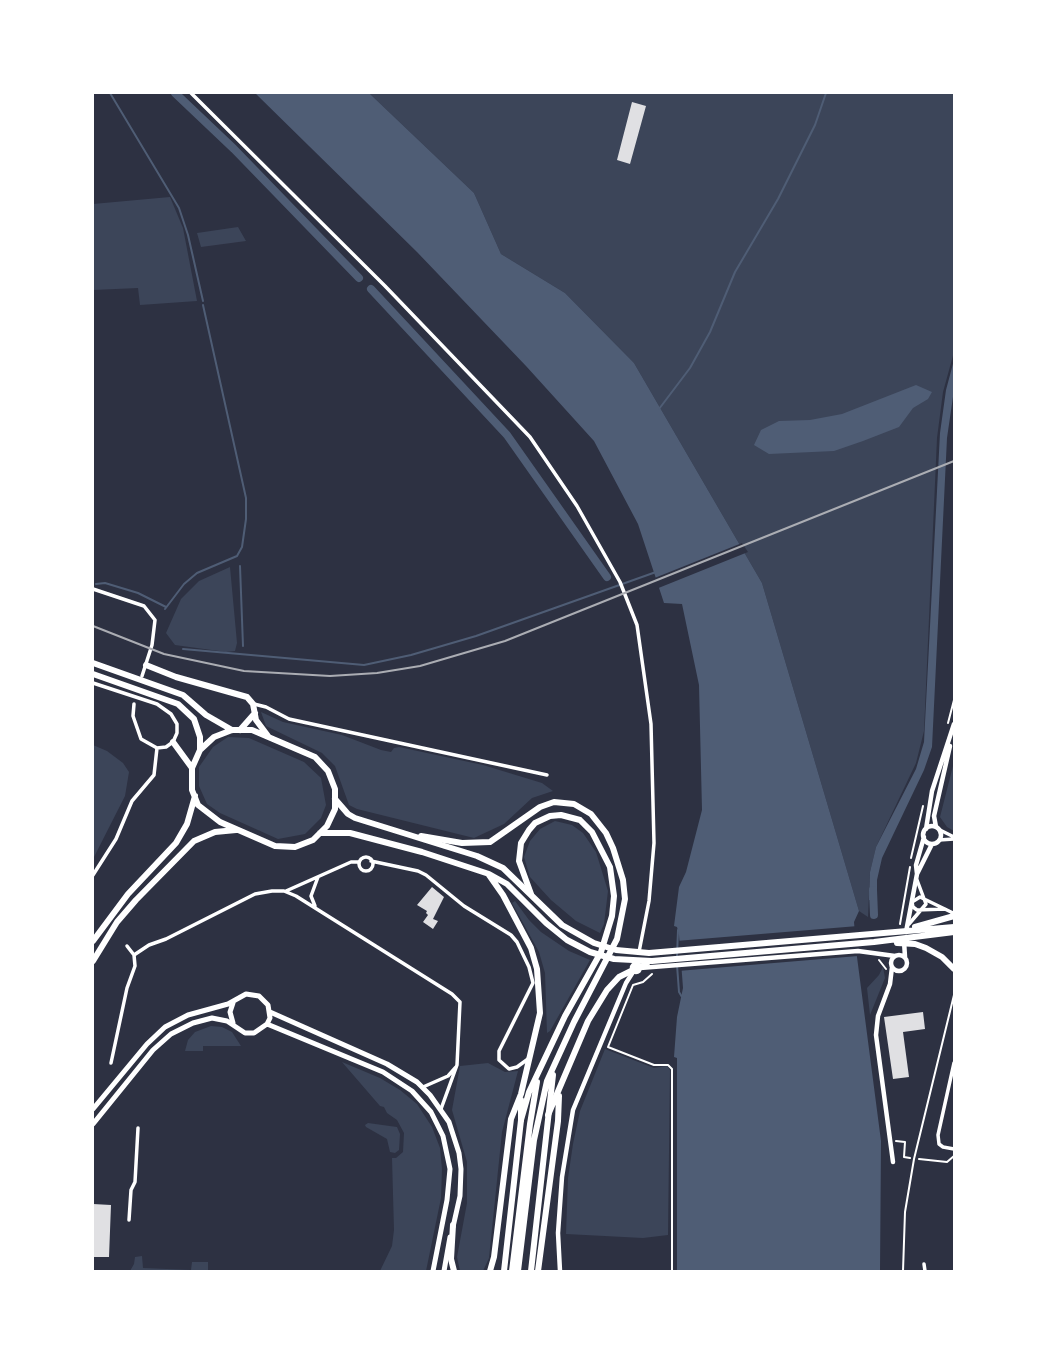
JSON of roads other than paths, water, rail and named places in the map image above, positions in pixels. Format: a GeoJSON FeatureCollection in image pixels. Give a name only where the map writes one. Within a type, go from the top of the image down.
{"type":"FeatureCollection","features":[{"type":"Feature","properties":{"kind":"main road"},"geometry":{"type":"LineString","coordinates":[[93,663],[183,695],[206,715],[236,730]]}},
{"type":"Feature","properties":{"kind":"main road"},"geometry":{"type":"LineString","coordinates":[[146,666],[247,697],[253,704],[259,725],[269,738]]}},
{"type":"Feature","properties":{"kind":"main road"},"geometry":{"type":"LineString","coordinates":[[93,674],[178,704],[194,719],[200,737],[200,750]]}},
{"type":"Feature","properties":{"kind":"main road"},"geometry":{"type":"LineString","coordinates":[[236,730],[255,713]]}},
{"type":"Feature","properties":{"kind":"main road"},"geometry":{"type":"LineString","coordinates":[[236,730],[252,730],[269,738],[315,757],[328,771],[335,789],[335,809],[327,827],[313,840],[295,847],[275,846],[236,830],[198,805],[192,790],[192,768],[200,750],[214,737],[236,730]]}},
{"type":"Feature","properties":{"kind":"main road"},"geometry":{"type":"LineString","coordinates":[[173,742],[192,768]]}},
{"type":"Feature","properties":{"kind":"main road"},"geometry":{"type":"LineString","coordinates":[[93,941],[128,894],[176,843],[187,824],[195,796]]}},
{"type":"Feature","properties":{"kind":"main road"},"geometry":{"type":"LineString","coordinates":[[335,799],[355,818],[477,856],[503,868],[562,925],[606,947],[649,953],[954,927]]}},
{"type":"Feature","properties":{"kind":"main road"},"geometry":{"type":"LineString","coordinates":[[415,836],[462,843],[490,842],[540,807],[554,802],[575,804],[591,814],[606,833],[623,880],[623,913],[611,953],[574,1022],[547,1081],[537,1122],[518,1271]]}},
{"type":"Feature","properties":{"kind":"main road"},"geometry":{"type":"LineString","coordinates":[[504,1271],[522,1120],[529,1092],[565,1016],[601,952],[612,916],[614,896],[610,867],[592,832],[580,821],[561,815],[550,816],[528,830],[521,843],[520,861],[532,895]]}},
{"type":"Feature","properties":{"kind":"main road"},"geometry":{"type":"LineString","coordinates":[[93,961],[117,922],[194,841],[215,832],[236,830]]}},
{"type":"Feature","properties":{"kind":"main road"},"geometry":{"type":"LineString","coordinates":[[320,833],[350,833],[422,852],[489,874],[507,884],[556,932],[590,952],[654,967]]}},
{"type":"Feature","properties":{"kind":"main road"},"geometry":{"type":"LineString","coordinates":[[489,874],[531,948],[537,969],[540,1013],[521,1094],[511,1119],[490,1271]]}},
{"type":"Feature","properties":{"kind":"main road"},"geometry":{"type":"LineString","coordinates":[[899,930],[954,915]]}},
{"type":"Feature","properties":{"kind":"main road"},"geometry":{"type":"LineString","coordinates":[[548,1115],[588,1021],[607,990],[619,977],[636,967],[954,932]]}},
{"type":"Feature","properties":{"kind":"main road"},"geometry":{"type":"LineString","coordinates":[[874,942],[921,946],[942,957],[954,969]]}},
{"type":"Feature","properties":{"kind":"main road"},"geometry":{"type":"LineString","coordinates":[[93,1110],[147,1044],[165,1027],[188,1015],[234,1001],[246,994],[253,994],[264,1000],[270,1012],[387,1064],[423,1087],[441,1109],[455,1137],[461,1169],[460,1196],[444,1271]]}},
{"type":"Feature","properties":{"kind":"main road"},"geometry":{"type":"LineString","coordinates":[[234,1001],[230,1012],[233,1023],[240,1031],[249,1034],[259,1032],[267,1024],[270,1012]]}},
{"type":"Feature","properties":{"kind":"main road"},"geometry":{"type":"LineString","coordinates":[[93,1124],[153,1051],[171,1034],[192,1023],[212,1018],[233,1023]]}},
{"type":"Feature","properties":{"kind":"main road"},"geometry":{"type":"LineString","coordinates":[[267,1024],[383,1072],[412,1091],[431,1112],[443,1136],[450,1169],[447,1200],[433,1271]]}},
{"type":"Feature","properties":{"kind":"main road"},"geometry":{"type":"LineString","coordinates":[[531,1271],[555,1066]]}},
{"type":"Feature","properties":{"kind":"main road"},"geometry":{"type":"LineString","coordinates":[[512,1271],[538,1076]]}},
{"type":"Feature","properties":{"kind":"main road"},"geometry":{"type":"LineString","coordinates":[[538,1271],[558,1121],[559,1091]]}},
{"type":"Feature","properties":{"kind":"main road"},"geometry":{"type":"LineString","coordinates":[[521,1094],[522,1120]]}},
{"type":"Feature","properties":{"kind":"main road"},"geometry":{"type":"LineString","coordinates":[[453,1225],[451,1259],[454,1271]]}},
{"type":"Feature","properties":{"kind":"street"},"geometry":{"type":"LineString","coordinates":[[191,93],[365,266],[530,437],[577,506],[620,582],[637,625],[651,724],[654,844],[649,901],[637,972],[633,972],[621,995],[573,1110],[562,1177],[558,1233],[560,1271]]}},
{"type":"Feature","properties":{"kind":"street"},"geometry":{"type":"LineString","coordinates":[[93,589],[144,606],[150,612],[155,627],[142,676]]}},
{"type":"Feature","properties":{"kind":"street"},"geometry":{"type":"LineString","coordinates":[[93,683],[157,704],[171,714],[177,724],[173,742],[166,747],[157,748],[148,744],[138,733],[133,716],[134,704]]}},
{"type":"Feature","properties":{"kind":"street"},"geometry":{"type":"LineString","coordinates":[[253,704],[266,706],[289,719],[547,775]]}},
{"type":"Feature","properties":{"kind":"street"},"geometry":{"type":"LineString","coordinates":[[939,840],[934,816],[954,725]]}},
{"type":"Feature","properties":{"kind":"street"},"geometry":{"type":"LineString","coordinates":[[907,925],[926,904],[916,865],[926,829],[932,791],[954,725]]}},
{"type":"Feature","properties":{"kind":"street"},"geometry":{"type":"LineString","coordinates":[[93,875],[117,839],[132,801],[154,775],[157,748]]}},
{"type":"Feature","properties":{"kind":"street"},"geometry":{"type":"LineString","coordinates":[[926,829],[938,829],[954,838]]}},
{"type":"Feature","properties":{"kind":"street"},"geometry":{"type":"LineString","coordinates":[[924,837],[932,844]]}},
{"type":"Feature","properties":{"kind":"street"},"geometry":{"type":"LineString","coordinates":[[890,984],[908,965],[904,945],[917,876],[932,844],[954,838]]}},
{"type":"Feature","properties":{"kind":"street"},"geometry":{"type":"LineString","coordinates":[[134,955],[149,945],[256,894],[284,891],[366,857],[371,861],[426,875],[464,906],[511,935],[517,942],[533,983],[499,1051],[499,1060],[509,1069],[517,1067],[529,1058]]}},
{"type":"Feature","properties":{"kind":"street"},"geometry":{"type":"LineString","coordinates":[[359,862],[360,868],[366,870],[372,867],[371,861]]}},
{"type":"Feature","properties":{"kind":"street"},"geometry":{"type":"LineString","coordinates":[[303,900],[311,893],[318,877]]}},
{"type":"Feature","properties":{"kind":"street"},"geometry":{"type":"LineString","coordinates":[[305,883],[310,886],[316,908]]}},
{"type":"Feature","properties":{"kind":"street"},"geometry":{"type":"LineString","coordinates":[[295,887],[296,896]]}},
{"type":"Feature","properties":{"kind":"street"},"geometry":{"type":"LineString","coordinates":[[284,891],[316,908],[452,994],[460,1002],[457,1065],[441,1109]]}},
{"type":"Feature","properties":{"kind":"street"},"geometry":{"type":"LineString","coordinates":[[912,902],[917,897],[924,899],[954,915]]}},
{"type":"Feature","properties":{"kind":"street"},"geometry":{"type":"LineString","coordinates":[[912,902],[916,909],[945,909]]}},
{"type":"Feature","properties":{"kind":"street"},"geometry":{"type":"LineString","coordinates":[[893,1162],[876,1035],[878,1016],[890,984],[891,966],[904,945]]}},
{"type":"Feature","properties":{"kind":"street"},"geometry":{"type":"LineString","coordinates":[[111,1063],[127,988],[135,966],[134,955],[127,946]]}},
{"type":"Feature","properties":{"kind":"street"},"geometry":{"type":"LineString","coordinates":[[638,966],[858,951],[905,957]]}},
{"type":"Feature","properties":{"kind":"street"},"geometry":{"type":"LineString","coordinates":[[872,953],[901,972]]}},
{"type":"Feature","properties":{"kind":"street"},"geometry":{"type":"LineString","coordinates":[[954,1063],[938,1135],[939,1144],[954,1149]]}},
{"type":"Feature","properties":{"kind":"street"},"geometry":{"type":"LineString","coordinates":[[423,1087],[448,1076],[457,1065]]}},
{"type":"Feature","properties":{"kind":"street"},"geometry":{"type":"LineString","coordinates":[[129,1220],[131,1190],[135,1182],[138,1128]]}},
{"type":"Feature","properties":{"kind":"street"},"geometry":{"type":"LineString","coordinates":[[924,1264],[925,1271]]}},
{"type":"Feature","properties":{"kind":"lane"},"geometry":{"type":"LineString","coordinates":[[93,907],[93,915]]}},
{"type":"Feature","properties":{"kind":"lane"},"geometry":{"type":"LineString","coordinates":[[903,1271],[905,1212],[914,1159],[954,995]]}},
{"type":"Feature","properties":{"kind":"waterway"},"geometry":{"type":"LineString","coordinates":[[110,93],[179,208],[203,301]]}},
{"type":"Feature","properties":{"kind":"waterway"},"geometry":{"type":"LineString","coordinates":[[175,93],[234,149],[359,278]]}},
{"type":"Feature","properties":{"kind":"waterway"},"geometry":{"type":"LineString","coordinates":[[659,409],[690,368],[710,332],[735,272],[778,199],[815,125],[826,93]]}},
{"type":"Feature","properties":{"kind":"waterway"},"geometry":{"type":"LineString","coordinates":[[371,289],[507,435],[607,577]]}},
{"type":"Feature","properties":{"kind":"waterway"},"geometry":{"type":"LineString","coordinates":[[165,609],[184,584],[197,573],[237,556],[242,547],[246,519],[246,498],[203,305]]}},
{"type":"Feature","properties":{"kind":"waterway"},"geometry":{"type":"LineString","coordinates":[[240,566],[243,646]]}},
{"type":"Feature","properties":{"kind":"waterway"},"geometry":{"type":"LineString","coordinates":[[183,649],[364,665],[411,655],[476,636],[656,572]]}},
{"type":"Feature","properties":{"kind":"waterway"},"geometry":{"type":"LineString","coordinates":[[96,584],[105,583],[138,593],[166,607]]}},
{"type":"Feature","properties":{"kind":"waterway"},"geometry":{"type":"LineString","coordinates":[[873,890],[874,915]]}},
{"type":"Feature","properties":{"kind":"waterway"},"geometry":{"type":"LineString","coordinates":[[677,956],[678,930]]}},
{"type":"Feature","properties":{"kind":"waterway"},"geometry":{"type":"LineString","coordinates":[[677,965],[679,992],[682,997]]}},
{"type":"Feature","properties":{"kind":"railway"},"geometry":{"type":"LineString","coordinates":[[93,626],[164,654],[244,671],[330,676],[377,673],[420,666],[505,641],[954,461]]}}]}
